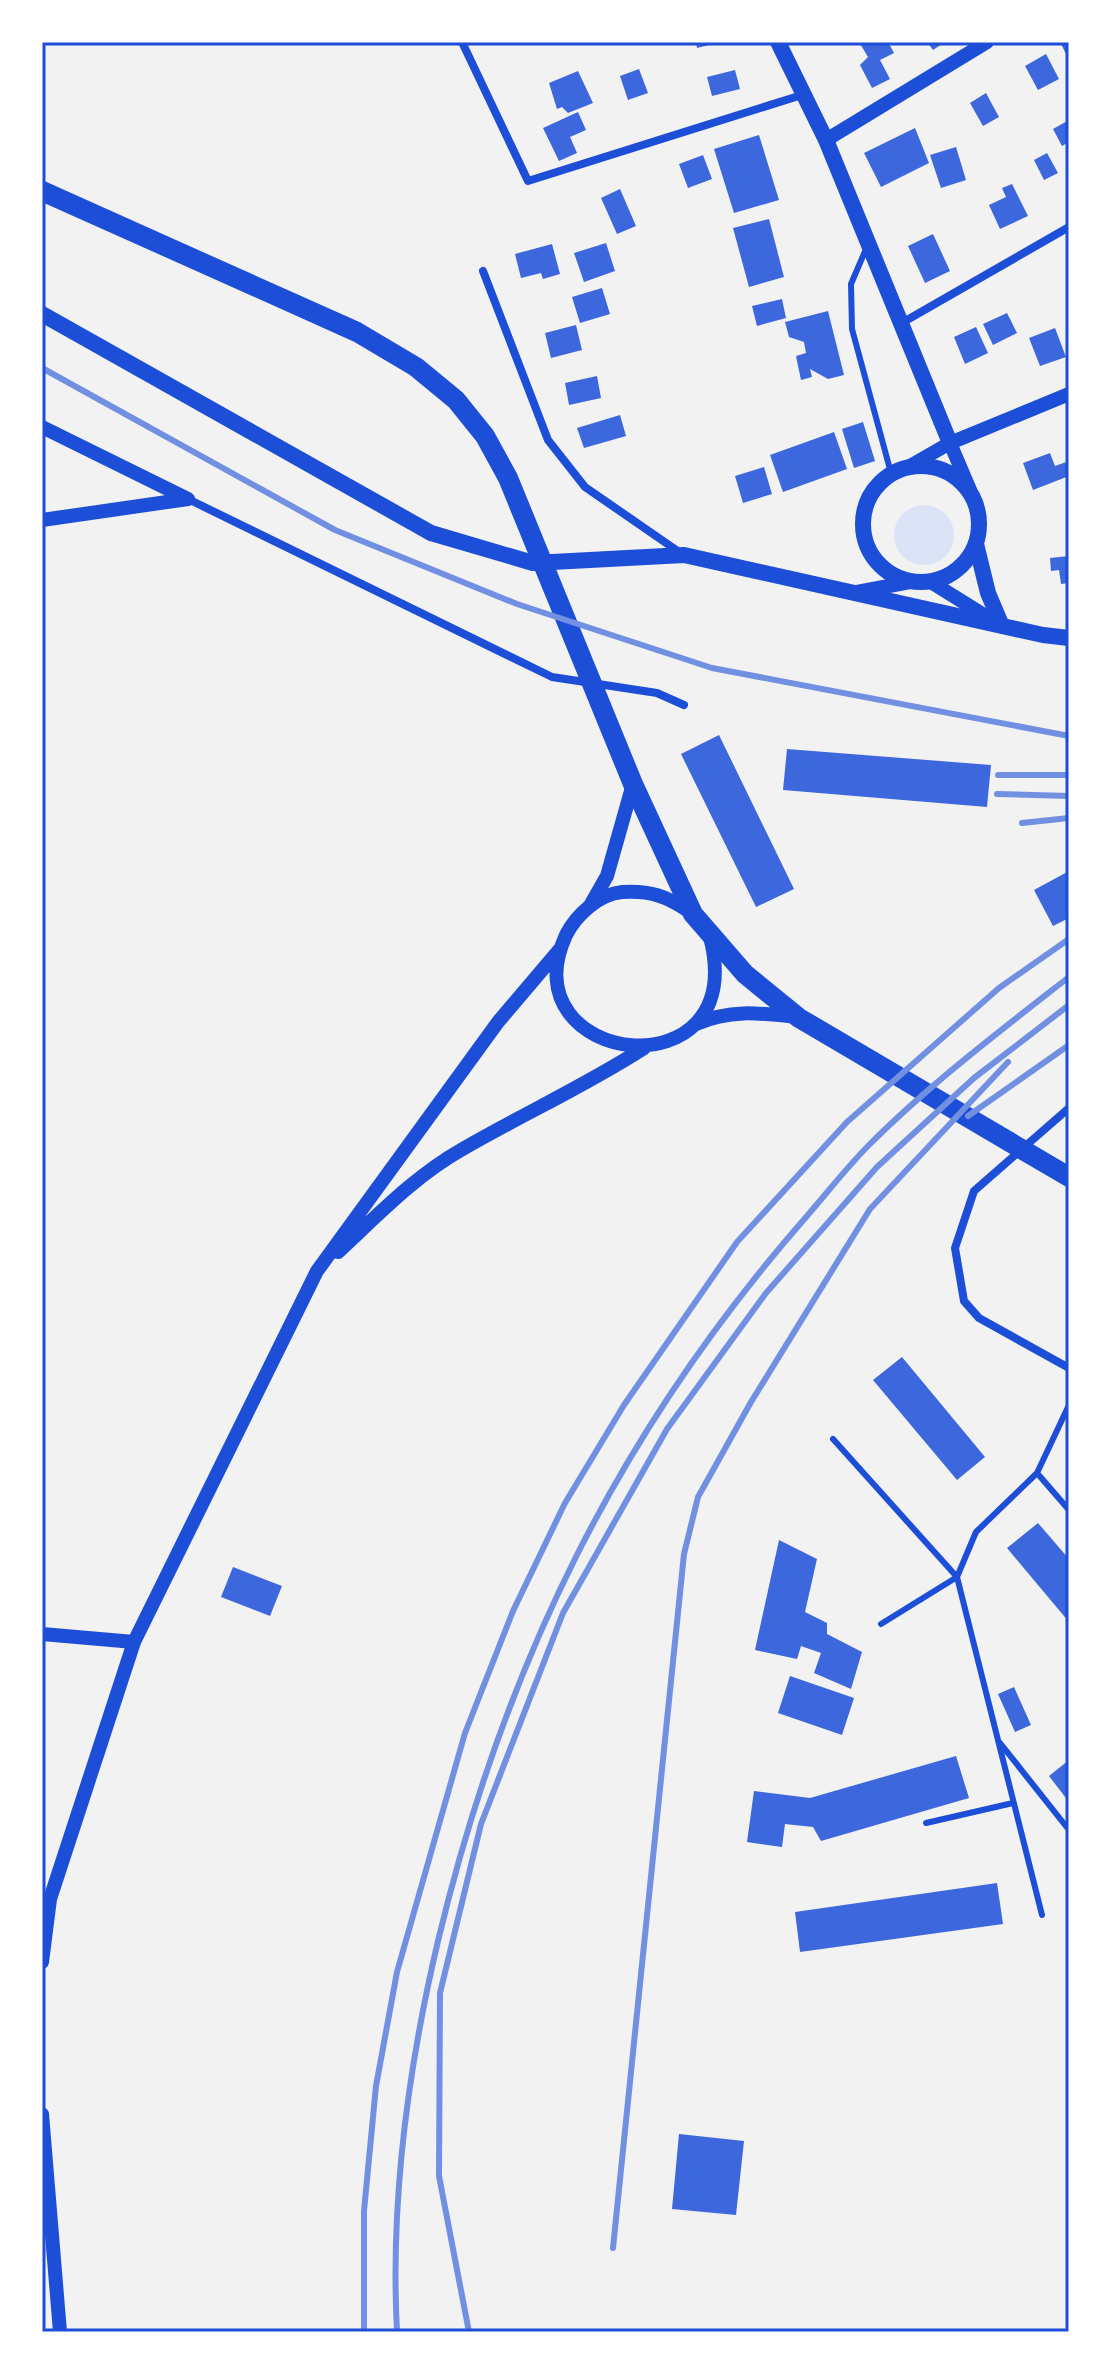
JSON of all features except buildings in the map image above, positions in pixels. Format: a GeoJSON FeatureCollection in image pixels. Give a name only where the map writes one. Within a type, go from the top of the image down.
{"type":"FeatureCollection","features":[{"type":"Feature","properties":{"kind":"main road"},"geometry":{"type":"LineString","coordinates":[[778,42],[826,140],[950,443]]}},
{"type":"Feature","properties":{"kind":"main road"},"geometry":{"type":"LineString","coordinates":[[42,191],[357,332],[416,367],[456,400],[485,436],[508,478],[633,784],[693,914],[745,974],[799,1018],[1069,1177]]}},
{"type":"Feature","properties":{"kind":"main road"},"geometry":{"type":"LineString","coordinates":[[42,314],[431,533],[533,563],[684,555],[1069,638]]}},
{"type":"Feature","properties":{"kind":"main road"},"geometry":{"type":"LineString","coordinates":[[910,466],[931,466],[950,473],[966,486],[976,504],[980,524],[976,544],[966,562],[950,575],[931,582],[910,582],[891,575],[875,562],[865,544],[862,524],[865,504],[875,486],[891,473],[910,466]]}},
{"type":"Feature","properties":{"kind":"main road"},"geometry":{"type":"LineString","coordinates":[[976,544],[988,593],[1002,626]]}},
{"type":"Feature","properties":{"kind":"street"},"geometry":{"type":"LineString","coordinates":[[462,42],[528,181],[802,95]]}},
{"type":"Feature","properties":{"kind":"street"},"geometry":{"type":"LineString","coordinates":[[826,140],[987,42]]}},
{"type":"Feature","properties":{"kind":"street"},"geometry":{"type":"LineString","coordinates":[[900,324],[1069,227]]}},
{"type":"Feature","properties":{"kind":"street"},"geometry":{"type":"LineString","coordinates":[[483,271],[548,440],[585,487],[684,555]]}},
{"type":"Feature","properties":{"kind":"street"},"geometry":{"type":"LineString","coordinates":[[910,466],[950,443],[1069,394]]}},
{"type":"Feature","properties":{"kind":"street"},"geometry":{"type":"LineString","coordinates":[[42,427],[552,677],[657,693],[684,705]]}},
{"type":"Feature","properties":{"kind":"street"},"geometry":{"type":"LineString","coordinates":[[950,443],[976,504]]}},
{"type":"Feature","properties":{"kind":"street"},"geometry":{"type":"LineString","coordinates":[[42,520],[188,499]]}},
{"type":"Feature","properties":{"kind":"street"},"geometry":{"type":"LineString","coordinates":[[853,593],[910,582]]}},
{"type":"Feature","properties":{"kind":"street"},"geometry":{"type":"LineString","coordinates":[[931,582],[1002,626]]}},
{"type":"Feature","properties":{"kind":"street"},"geometry":{"type":"LineString","coordinates":[[42,1962],[46,1898],[134,1642],[317,1271],[488,1035],[560,949],[571,924],[590,905],[607,876],[633,784]]}},
{"type":"Feature","properties":{"kind":"street"},"geometry":{"type":"LineString","coordinates":[[590,905],[615,893],[643,891],[670,898],[693,914]]}},
{"type":"Feature","properties":{"kind":"street"},"geometry":{"type":"LineString","coordinates":[[692,1026],[707,1006],[715,983],[715,958],[709,932]]}},
{"type":"Feature","properties":{"kind":"street"},"geometry":{"type":"LineString","coordinates":[[560,949],[557,974],[563,999],[576,1020],[595,1037],[619,1047],[644,1048],[670,1041],[718,1014],[750,1012],[799,1018]]}},
{"type":"Feature","properties":{"kind":"street"},"geometry":{"type":"LineString","coordinates":[[317,1271],[401,1194],[458,1151],[597,1078],[644,1048]]}},
{"type":"Feature","properties":{"kind":"street"},"geometry":{"type":"LineString","coordinates":[[1069,1108],[974,1191],[955,1248],[964,1301],[979,1318],[1069,1368]]}},
{"type":"Feature","properties":{"kind":"street"},"geometry":{"type":"LineString","coordinates":[[42,1634],[134,1642]]}},
{"type":"Feature","properties":{"kind":"street"},"geometry":{"type":"LineString","coordinates":[[42,2114],[60,2332]]}},
{"type":"Feature","properties":{"kind":"lane"},"geometry":{"type":"LineString","coordinates":[[867,246],[851,284],[852,329],[891,473]]}},
{"type":"Feature","properties":{"kind":"lane"},"geometry":{"type":"LineString","coordinates":[[881,1624],[957,1577],[976,1532],[1037,1473],[1069,1405]]}},
{"type":"Feature","properties":{"kind":"lane"},"geometry":{"type":"LineString","coordinates":[[833,1439],[957,1577],[1042,1915]]}},
{"type":"Feature","properties":{"kind":"lane"},"geometry":{"type":"LineString","coordinates":[[1037,1473],[1069,1510]]}},
{"type":"Feature","properties":{"kind":"lane"},"geometry":{"type":"LineString","coordinates":[[997,1740],[1069,1830]]}},
{"type":"Feature","properties":{"kind":"lane"},"geometry":{"type":"LineString","coordinates":[[926,1823],[1013,1803]]}},
{"type":"Feature","properties":{"kind":"shaded area"},"geometry":{"type":"Polygon","coordinates":[[[924,505],[936,507],[945,514],[952,523],[952,547],[945,556],[936,563],[924,565],[912,563],[903,556],[896,547],[894,535],[896,523],[903,514],[912,507],[924,505]]]}},
{"type":"Feature","properties":{"kind":"railway"},"geometry":{"type":"LineString","coordinates":[[42,368],[335,530],[517,604],[712,668],[1069,736]]}},
{"type":"Feature","properties":{"kind":"railway"},"geometry":{"type":"LineString","coordinates":[[998,775],[1069,775]]}},
{"type":"Feature","properties":{"kind":"railway"},"geometry":{"type":"LineString","coordinates":[[997,794],[1069,796]]}},
{"type":"Feature","properties":{"kind":"railway"},"geometry":{"type":"LineString","coordinates":[[1022,823],[1069,818]]}},
{"type":"Feature","properties":{"kind":"railway"},"geometry":{"type":"LineString","coordinates":[[364,2332],[364,2211],[376,2086],[397,1972],[465,1733],[513,1611],[565,1503],[624,1405],[737,1242],[847,1122],[999,988],[1069,939]]}},
{"type":"Feature","properties":{"kind":"railway"},"geometry":{"type":"LineString","coordinates":[[397,2332],[396,2233],[404,2135],[418,2037],[438,1941],[465,1839],[497,1741],[534,1647],[577,1555],[625,1467],[679,1381],[740,1297],[837,1180],[916,1100],[1069,977]]}},
{"type":"Feature","properties":{"kind":"railway"},"geometry":{"type":"LineString","coordinates":[[469,2332],[439,2176],[440,1993],[481,1824],[563,1613],[667,1429],[766,1293],[877,1167],[974,1078],[1069,1005]]}},
{"type":"Feature","properties":{"kind":"railway"},"geometry":{"type":"LineString","coordinates":[[968,1116],[1069,1045]]}},
{"type":"Feature","properties":{"kind":"railway"},"geometry":{"type":"LineString","coordinates":[[613,2248],[684,1554],[698,1497],[751,1402],[870,1209],[1008,1062]]}}]}
